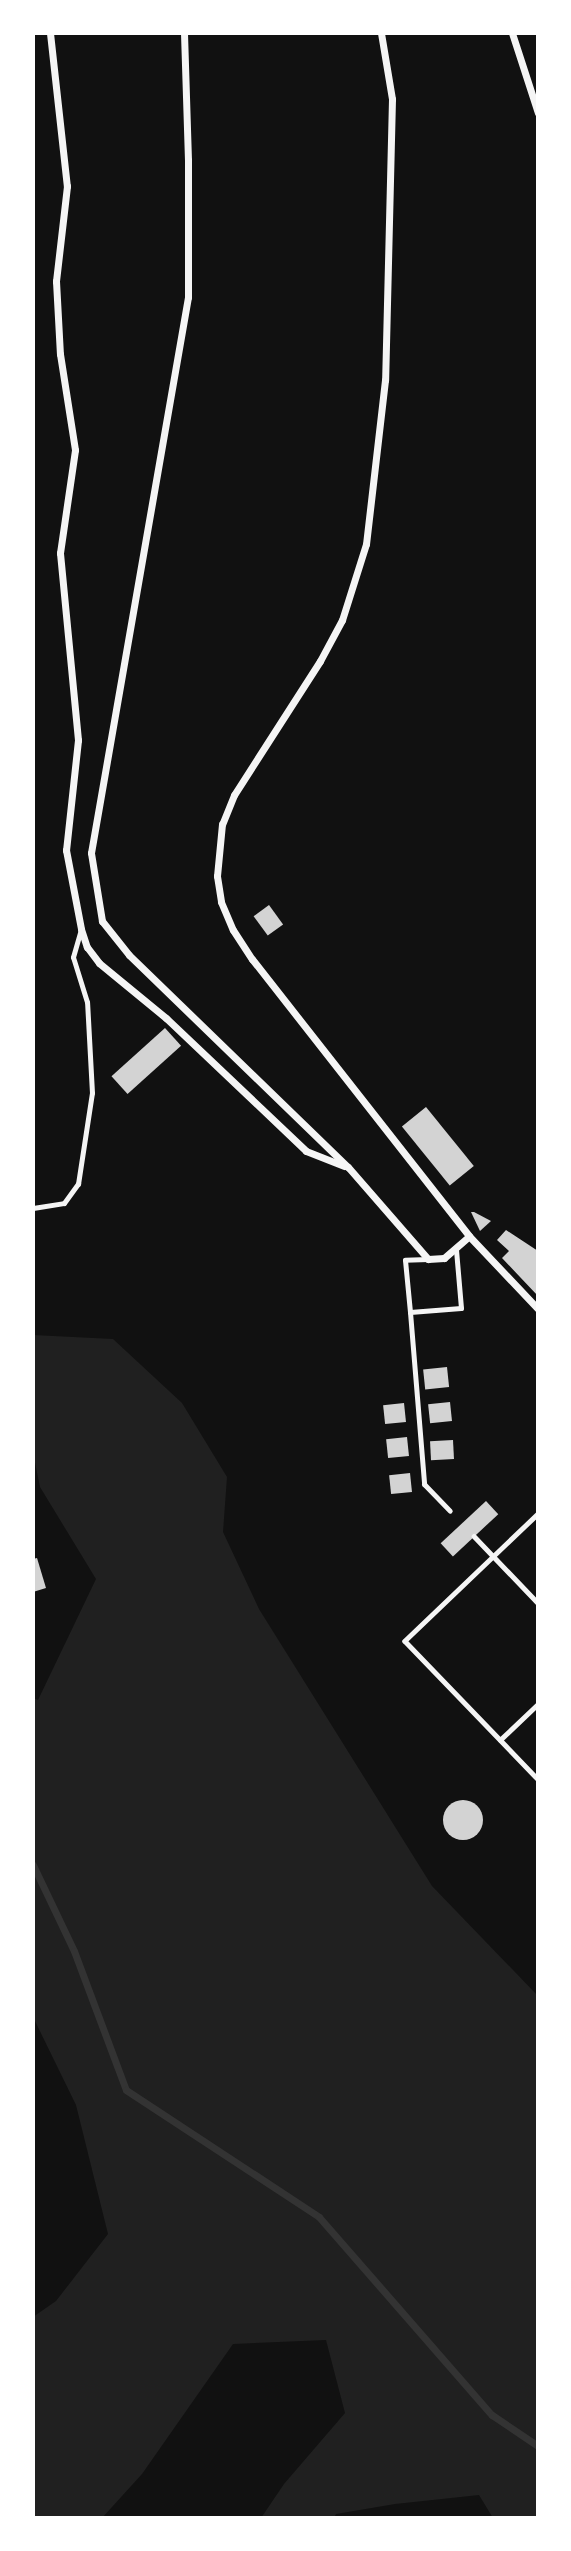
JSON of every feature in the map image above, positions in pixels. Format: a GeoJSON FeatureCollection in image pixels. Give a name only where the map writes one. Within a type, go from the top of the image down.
{"type":"FeatureCollection","features":[{"type":"Feature","properties":{"kind":"street"},"geometry":{"type":"LineString","coordinates":[[50,33],[68,186],[56,281],[60,354],[75,450],[60,553],[78,740],[66,850],[82,929],[87,947],[99,963],[166,1018],[306,1151],[348,1167]]}},
{"type":"Feature","properties":{"kind":"street"},"geometry":{"type":"LineString","coordinates":[[184,33],[188,297],[91,853],[102,921],[129,956],[348,1167],[428,1259],[439,1260],[456,1250],[469,1236]]}},
{"type":"Feature","properties":{"kind":"street"},"geometry":{"type":"LineString","coordinates":[[381,33],[392,99],[385,380],[366,544],[342,620],[320,661],[234,794],[222,824],[217,876],[221,902],[233,930],[252,959],[469,1236],[538,1309]]}},
{"type":"Feature","properties":{"kind":"street"},"geometry":{"type":"LineString","coordinates":[[512,33],[538,113]]}},
{"type":"Feature","properties":{"kind":"lane"},"geometry":{"type":"LineString","coordinates":[[33,1208],[64,1203],[78,1184],[92,1093],[87,1002],[73,957],[82,929]]}},
{"type":"Feature","properties":{"kind":"lane"},"geometry":{"type":"LineString","coordinates":[[410,1312],[461,1308],[456,1250]]}},
{"type":"Feature","properties":{"kind":"lane"},"geometry":{"type":"LineString","coordinates":[[428,1259],[405,1260],[424,1484],[450,1511]]}},
{"type":"Feature","properties":{"kind":"path"},"geometry":{"type":"LineString","coordinates":[[538,1514],[405,1641],[538,1779]]}},
{"type":"Feature","properties":{"kind":"path"},"geometry":{"type":"LineString","coordinates":[[474,1536],[538,1603]]}},
{"type":"Feature","properties":{"kind":"path"},"geometry":{"type":"LineString","coordinates":[[500,1740],[538,1704]]}},
{"type":"Feature","properties":{"kind":"shaded area"},"geometry":{"type":"Polygon","coordinates":[[[33,1335],[113,1339],[182,1403],[227,1477],[223,1532],[259,1609],[432,1886],[538,1996],[538,2518],[493,2518],[479,2495],[395,2504],[336,2514],[334,2518],[261,2518],[284,2484],[345,2413],[326,2340],[233,2344],[142,2474],[102,2518],[33,2518],[33,2317],[56,2301],[108,2234],[76,2105],[33,2017],[33,1698],[38,1700],[96,1579],[40,1487],[33,1453],[33,1335]]]}},
{"type":"Feature","properties":{"kind":"building"},"geometry":{"type":"Polygon","coordinates":[[[269,905],[283,924],[268,936],[254,916],[269,905]]]}},
{"type":"Feature","properties":{"kind":"building"},"geometry":{"type":"Polygon","coordinates":[[[165,1028],[181,1046],[128,1094],[111,1076],[165,1028]]]}},
{"type":"Feature","properties":{"kind":"building"},"geometry":{"type":"Polygon","coordinates":[[[426,1107],[474,1166],[450,1186],[402,1127],[426,1107]]]}},
{"type":"Feature","properties":{"kind":"building"},"geometry":{"type":"Polygon","coordinates":[[[471,1212],[474,1212],[491,1221],[480,1231],[471,1212]]]}},
{"type":"Feature","properties":{"kind":"building"},"geometry":{"type":"Polygon","coordinates":[[[506,1230],[538,1251],[538,1296],[502,1258],[509,1251],[497,1240],[506,1230]]]}},
{"type":"Feature","properties":{"kind":"building"},"geometry":{"type":"Polygon","coordinates":[[[447,1367],[449,1387],[425,1389],[423,1370],[447,1367]]]}},
{"type":"Feature","properties":{"kind":"building"},"geometry":{"type":"Polygon","coordinates":[[[450,1402],[452,1421],[430,1423],[428,1404],[450,1402]]]}},
{"type":"Feature","properties":{"kind":"building"},"geometry":{"type":"Polygon","coordinates":[[[404,1403],[406,1422],[385,1424],[383,1405],[404,1403]]]}},
{"type":"Feature","properties":{"kind":"building"},"geometry":{"type":"Polygon","coordinates":[[[407,1437],[409,1456],[388,1458],[386,1439],[407,1437]]]}},
{"type":"Feature","properties":{"kind":"building"},"geometry":{"type":"Polygon","coordinates":[[[453,1440],[454,1459],[431,1460],[430,1441],[453,1440]]]}},
{"type":"Feature","properties":{"kind":"building"},"geometry":{"type":"Polygon","coordinates":[[[410,1473],[412,1492],[391,1494],[389,1475],[410,1473]]]}},
{"type":"Feature","properties":{"kind":"building"},"geometry":{"type":"Polygon","coordinates":[[[486,1501],[498,1514],[453,1556],[441,1543],[486,1501]]]}},
{"type":"Feature","properties":{"kind":"building"},"geometry":{"type":"Polygon","coordinates":[[[37,1558],[46,1588],[33,1592],[33,1559],[37,1558]]]}},
{"type":"Feature","properties":{"kind":"building"},"geometry":{"type":"Polygon","coordinates":[[[463,1800],[477,1806],[483,1820],[477,1834],[463,1840],[449,1834],[443,1820],[449,1806],[463,1800]]]}},
{"type":"Feature","properties":{"kind":"waterway"},"geometry":{"type":"LineString","coordinates":[[33,1865],[74,1951],[126,2090],[319,2217],[492,2415],[538,2446]]}}]}
